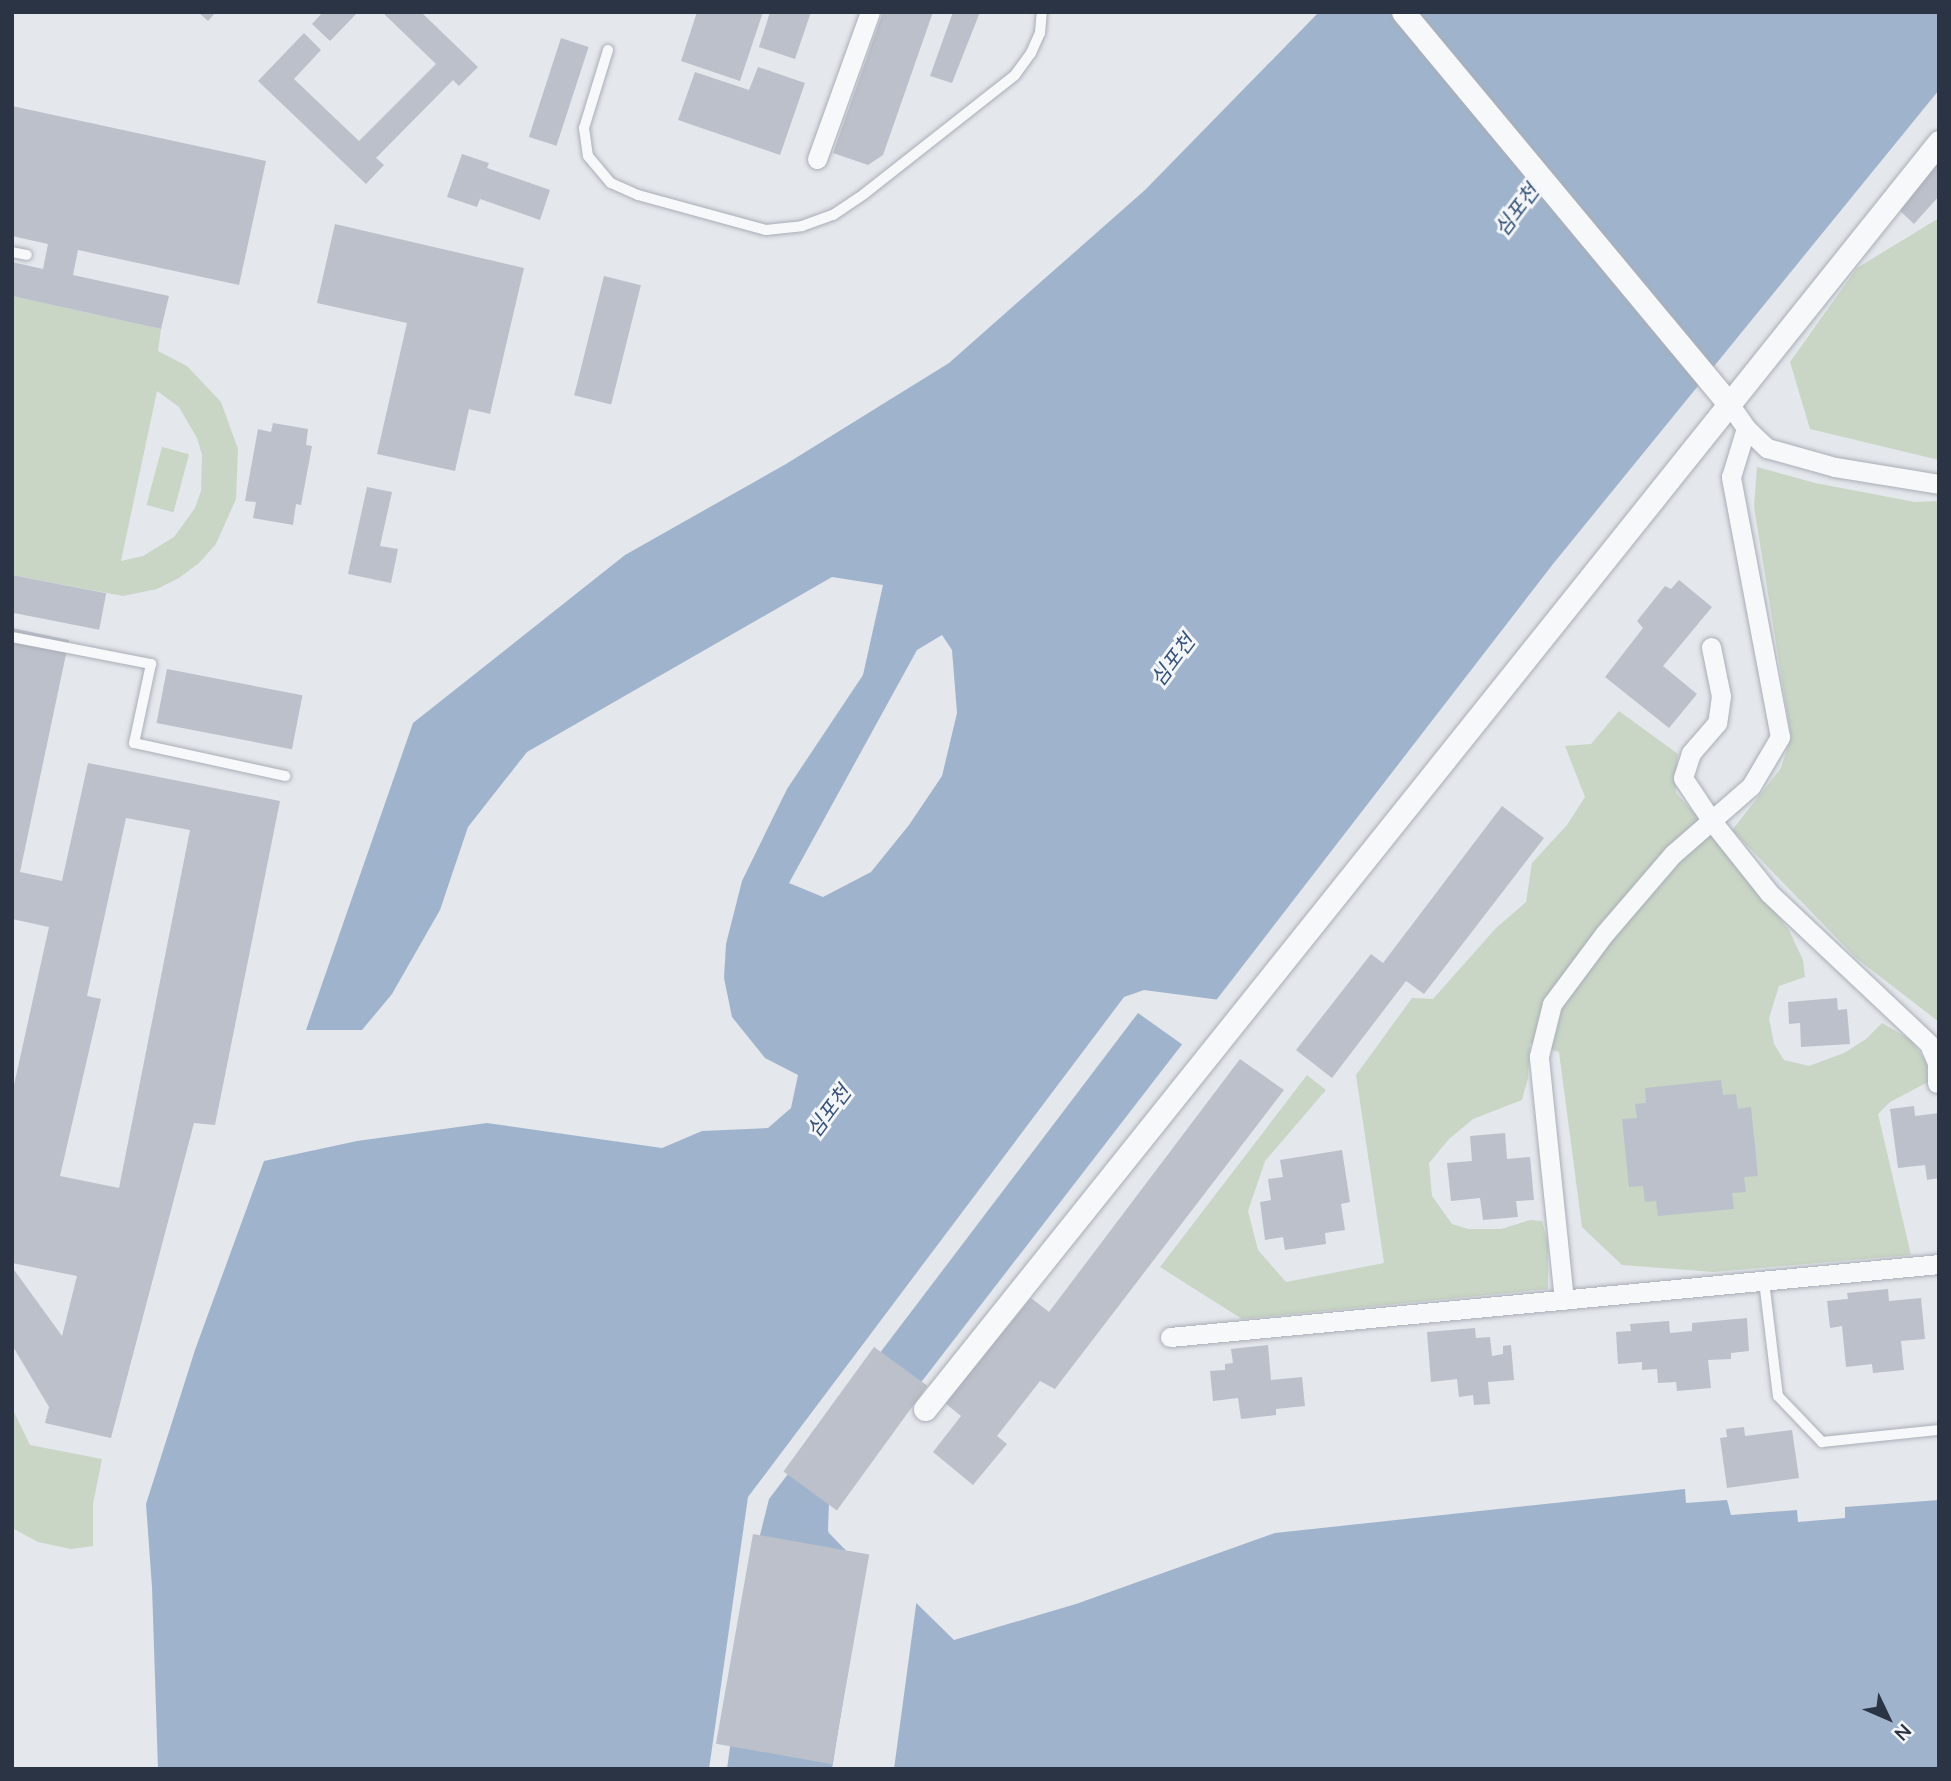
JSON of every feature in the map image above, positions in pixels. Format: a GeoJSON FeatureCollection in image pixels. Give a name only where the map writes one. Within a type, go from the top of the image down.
{"type":"FeatureCollection","features":[{"type":"Feature","properties":{"kind":"street"},"geometry":{"type":"LineString","coordinates":[[817,159],[870,12]]}},
{"type":"Feature","properties":{"kind":"street"},"geometry":{"type":"LineString","coordinates":[[1402,12],[1730,405],[1745,428],[1767,448],[1835,467],[1939,484]]}},
{"type":"Feature","properties":{"kind":"street"},"geometry":{"type":"LineString","coordinates":[[925,1409],[1939,142]]}},
{"type":"Feature","properties":{"kind":"street"},"geometry":{"type":"LineString","coordinates":[[1564,1300],[1539,1056],[1552,1004],[1605,933],[1656,873],[1751,786],[1780,737],[1731,477],[1745,428]]}},
{"type":"Feature","properties":{"kind":"street"},"geometry":{"type":"LineString","coordinates":[[1711,647],[1721,696],[1717,723],[1691,753],[1683,778],[1712,820],[1769,892],[1929,1044],[1937,1063],[1937,1083]]}},
{"type":"Feature","properties":{"kind":"street"},"geometry":{"type":"LineString","coordinates":[[1170,1337],[1939,1264]]}},
{"type":"Feature","properties":{"kind":"lane"},"geometry":{"type":"LineString","coordinates":[[608,50],[584,128],[588,156],[611,183],[638,195],[766,230],[802,226],[833,215],[1004,83],[1031,53],[1040,33],[1042,12]]}},
{"type":"Feature","properties":{"kind":"lane"},"geometry":{"type":"LineString","coordinates":[[12,252],[27,255]]}},
{"type":"Feature","properties":{"kind":"lane"},"geometry":{"type":"LineString","coordinates":[[12,637],[151,664],[134,743],[285,776]]}},
{"type":"Feature","properties":{"kind":"lane"},"geometry":{"type":"LineString","coordinates":[[1764,1281],[1778,1396],[1822,1441],[1939,1430]]}},
{"type":"Feature","properties":{"kind":"green space"},"geometry":{"type":"Polygon","coordinates":[[[1939,218],[1939,460],[1810,429],[1790,362],[1857,268],[1939,218]]]}},
{"type":"Feature","properties":{"kind":"green space"},"geometry":{"type":"Polygon","coordinates":[[[12,296],[161,329],[158,351],[187,366],[221,402],[238,449],[236,499],[216,544],[199,563],[179,578],[157,589],[123,596],[12,575],[12,296]],[[157,391],[121,561],[143,556],[174,537],[195,508],[201,491],[202,455],[197,438],[179,407],[157,391]]]}},
{"type":"Feature","properties":{"kind":"green space"},"geometry":{"type":"Polygon","coordinates":[[[162,447],[189,454],[174,512],[146,505],[162,447]]]}},
{"type":"Feature","properties":{"kind":"green space"},"geometry":{"type":"Polygon","coordinates":[[[1757,467],[1815,483],[1915,502],[1939,501],[1939,1022],[1856,958],[1732,830],[1781,768],[1791,736],[1754,507],[1757,467]]]}},
{"type":"Feature","properties":{"kind":"green space"},"geometry":{"type":"Polygon","coordinates":[[[1619,711],[1678,754],[1676,793],[1710,830],[1789,930],[1803,960],[1805,977],[1779,986],[1769,1018],[1774,1044],[1784,1060],[1809,1066],[1844,1053],[1866,1039],[1882,1023],[1911,1040],[1927,1063],[1928,1082],[1890,1102],[1878,1114],[1911,1255],[1714,1272],[1622,1265],[1582,1227],[1559,1052],[1530,1043],[1528,1078],[1522,1100],[1473,1119],[1449,1139],[1429,1163],[1432,1196],[1452,1224],[1468,1229],[1501,1229],[1530,1220],[1542,1221],[1548,1243],[1548,1289],[1242,1319],[1160,1267],[1307,1075],[1326,1090],[1265,1161],[1248,1211],[1258,1250],[1286,1282],[1384,1263],[1356,1075],[1412,998],[1433,999],[1496,928],[1526,902],[1532,863],[1567,825],[1585,797],[1565,746],[1591,744],[1619,711]]]}},
{"type":"Feature","properties":{"kind":"green space"},"geometry":{"type":"Polygon","coordinates":[[[12,1408],[30,1445],[102,1459],[93,1504],[93,1546],[71,1549],[38,1542],[12,1528],[12,1408]]]}},
{"type":"Feature","properties":{"kind":"water","name":"심포천"},"geometry":{"type":"Polygon","coordinates":[[[1319,12],[1939,12],[1939,90],[1553,564],[936,1363],[829,1502],[828,1531],[901,1588],[954,1640],[1076,1604],[1275,1533],[1685,1489],[1686,1503],[1727,1500],[1731,1515],[1797,1510],[1798,1522],[1845,1518],[1845,1507],[1939,1500],[1939,1769],[158,1769],[152,1587],[146,1504],[195,1350],[264,1161],[357,1141],[487,1123],[662,1148],[702,1131],[768,1128],[791,1108],[798,1075],[765,1058],[732,1017],[724,978],[726,944],[742,881],[787,789],[863,675],[883,585],[832,577],[527,752],[468,827],[440,910],[392,994],[362,1030],[306,1030],[413,723],[625,555],[786,464],[949,363],[1145,190],[1319,12]],[[942,635],[917,650],[789,883],[823,897],[871,872],[909,825],[942,776],[957,713],[952,650],[942,635]]]}},
{"type":"Feature","properties":{"kind":"pier"},"geometry":{"type":"Polygon","coordinates":[[[1144,990],[1220,1000],[1183,1045],[1138,1013],[769,1499],[758,1543],[727,1769],[709,1769],[748,1497],[1124,997],[1144,990]]]}},
{"type":"Feature","properties":{"kind":"pier"},"geometry":{"type":"Polygon","coordinates":[[[828,1532],[835,1533],[917,1598],[894,1769],[832,1769],[864,1569],[828,1532]]]}},
{"type":"Feature","properties":{"kind":"building"},"geometry":{"type":"Polygon","coordinates":[[[198,12],[216,12],[208,21],[198,12]]]}},
{"type":"Feature","properties":{"kind":"building"},"geometry":{"type":"Polygon","coordinates":[[[323,12],[358,12],[330,41],[312,24],[323,12]]]}},
{"type":"Feature","properties":{"kind":"building"},"geometry":{"type":"Polygon","coordinates":[[[382,12],[421,12],[478,67],[459,86],[453,80],[376,158],[384,165],[366,184],[258,81],[304,33],[321,50],[294,79],[359,141],[436,64],[382,12]]]}},
{"type":"Feature","properties":{"kind":"building"},"geometry":{"type":"Polygon","coordinates":[[[697,12],[763,12],[740,81],[681,61],[697,12]]]}},
{"type":"Feature","properties":{"kind":"building"},"geometry":{"type":"Polygon","coordinates":[[[770,12],[811,12],[795,59],[759,47],[770,12]]]}},
{"type":"Feature","properties":{"kind":"building"},"geometry":{"type":"Polygon","coordinates":[[[883,12],[933,12],[883,155],[868,165],[833,153],[883,12]]]}},
{"type":"Feature","properties":{"kind":"building"},"geometry":{"type":"Polygon","coordinates":[[[953,12],[980,12],[952,83],[930,76],[953,12]]]}},
{"type":"Feature","properties":{"kind":"building"},"geometry":{"type":"Polygon","coordinates":[[[561,38],[589,47],[556,146],[529,137],[561,38]]]}},
{"type":"Feature","properties":{"kind":"building"},"geometry":{"type":"Polygon","coordinates":[[[758,67],[805,83],[780,155],[678,120],[695,72],[749,90],[758,67]]]}},
{"type":"Feature","properties":{"kind":"building"},"geometry":{"type":"Polygon","coordinates":[[[12,106],[266,161],[239,285],[78,250],[73,275],[169,296],[161,329],[12,296],[12,262],[43,269],[48,244],[12,236],[12,106]]]}},
{"type":"Feature","properties":{"kind":"building"},"geometry":{"type":"Polygon","coordinates":[[[462,154],[489,163],[487,168],[550,190],[540,220],[480,199],[477,207],[447,197],[462,154]]]}},
{"type":"Feature","properties":{"kind":"building"},"geometry":{"type":"Polygon","coordinates":[[[1939,162],[1939,196],[1914,224],[1897,208],[1939,162]]]}},
{"type":"Feature","properties":{"kind":"building"},"geometry":{"type":"Polygon","coordinates":[[[335,224],[524,268],[490,414],[469,409],[455,471],[377,454],[407,323],[317,303],[335,224]]]}},
{"type":"Feature","properties":{"kind":"building"},"geometry":{"type":"Polygon","coordinates":[[[604,276],[641,285],[611,405],[574,395],[604,276]]]}},
{"type":"Feature","properties":{"kind":"building"},"geometry":{"type":"Polygon","coordinates":[[[273,423],[308,429],[306,445],[312,446],[301,505],[296,504],[293,525],[253,518],[256,502],[245,501],[258,429],[271,432],[273,423]]]}},
{"type":"Feature","properties":{"kind":"building"},"geometry":{"type":"Polygon","coordinates":[[[367,487],[392,492],[380,546],[398,549],[391,583],[348,574],[367,487]]]}},
{"type":"Feature","properties":{"kind":"building"},"geometry":{"type":"Polygon","coordinates":[[[12,575],[106,593],[99,630],[12,613],[12,575]]]}},
{"type":"Feature","properties":{"kind":"building"},"geometry":{"type":"Polygon","coordinates":[[[1679,580],[1712,607],[1663,666],[1697,694],[1669,728],[1605,677],[1643,628],[1637,621],[1665,586],[1671,589],[1679,580]]]}},
{"type":"Feature","properties":{"kind":"building"},"geometry":{"type":"Polygon","coordinates":[[[12,628],[69,640],[20,872],[62,881],[88,763],[280,801],[215,1125],[194,1123],[111,1438],[45,1423],[49,1407],[12,1345],[12,1267],[62,1336],[77,1276],[12,1263],[12,1094],[49,927],[12,919],[12,628]],[[126,818],[87,996],[101,999],[60,1176],[119,1188],[190,830],[126,818]]]}},
{"type":"Feature","properties":{"kind":"building"},"geometry":{"type":"Polygon","coordinates":[[[167,669],[302,695],[292,749],[157,723],[167,669]]]}},
{"type":"Feature","properties":{"kind":"building"},"geometry":{"type":"Polygon","coordinates":[[[1502,806],[1544,838],[1424,994],[1406,981],[1332,1078],[1296,1050],[1371,954],[1383,963],[1502,806]]]}},
{"type":"Feature","properties":{"kind":"building"},"geometry":{"type":"Polygon","coordinates":[[[1837,998],[1838,1010],[1847,1009],[1850,1044],[1801,1047],[1800,1023],[1789,1024],[1788,1002],[1837,998]]]}},
{"type":"Feature","properties":{"kind":"building"},"geometry":{"type":"Polygon","coordinates":[[[1240,1059],[1284,1090],[1055,1389],[1040,1381],[997,1436],[1007,1444],[973,1485],[933,1452],[961,1416],[945,1403],[1031,1298],[1049,1312],[1240,1059]]]}},
{"type":"Feature","properties":{"kind":"building"},"geometry":{"type":"Polygon","coordinates":[[[1721,1080],[1723,1095],[1736,1094],[1738,1109],[1751,1107],[1758,1176],[1744,1177],[1746,1192],[1732,1193],[1734,1209],[1658,1216],[1656,1201],[1645,1202],[1643,1186],[1629,1187],[1622,1119],[1637,1118],[1635,1104],[1646,1103],[1645,1088],[1721,1080]]]}},
{"type":"Feature","properties":{"kind":"building"},"geometry":{"type":"Polygon","coordinates":[[[1914,1106],[1915,1116],[1939,1113],[1939,1178],[1927,1180],[1925,1165],[1898,1168],[1890,1109],[1914,1106]]]}},
{"type":"Feature","properties":{"kind":"building"},"geometry":{"type":"Polygon","coordinates":[[[1505,1133],[1507,1159],[1530,1157],[1534,1200],[1516,1201],[1518,1217],[1483,1220],[1480,1198],[1451,1201],[1447,1163],[1472,1161],[1470,1136],[1505,1133]]]}},
{"type":"Feature","properties":{"kind":"building"},"geometry":{"type":"Polygon","coordinates":[[[1342,1150],[1350,1202],[1341,1204],[1345,1230],[1325,1233],[1326,1244],[1285,1250],[1283,1237],[1265,1240],[1260,1202],[1271,1200],[1268,1179],[1283,1177],[1280,1160],[1342,1150]]]}},
{"type":"Feature","properties":{"kind":"building"},"geometry":{"type":"Polygon","coordinates":[[[1888,1289],[1889,1301],[1921,1298],[1925,1339],[1901,1341],[1904,1370],[1873,1373],[1872,1364],[1846,1367],[1842,1326],[1830,1328],[1827,1301],[1848,1299],[1847,1293],[1888,1289]]]}},
{"type":"Feature","properties":{"kind":"building"},"geometry":{"type":"Polygon","coordinates":[[[1747,1318],[1749,1351],[1731,1353],[1731,1359],[1708,1360],[1711,1388],[1677,1391],[1676,1382],[1658,1383],[1657,1369],[1642,1370],[1642,1362],[1618,1364],[1616,1332],[1631,1331],[1630,1324],[1669,1321],[1670,1333],[1692,1331],[1692,1323],[1747,1318]]]}},
{"type":"Feature","properties":{"kind":"building"},"geometry":{"type":"Polygon","coordinates":[[[1475,1328],[1476,1338],[1490,1337],[1492,1356],[1503,1354],[1503,1346],[1511,1345],[1514,1380],[1488,1382],[1490,1404],[1474,1405],[1473,1395],[1459,1397],[1457,1379],[1431,1382],[1427,1332],[1475,1328]]]}},
{"type":"Feature","properties":{"kind":"building"},"geometry":{"type":"Polygon","coordinates":[[[1268,1345],[1271,1380],[1302,1377],[1305,1406],[1276,1409],[1276,1415],[1241,1419],[1238,1398],[1213,1401],[1210,1371],[1225,1370],[1225,1364],[1233,1363],[1231,1349],[1268,1345]]]}},
{"type":"Feature","properties":{"kind":"building"},"geometry":{"type":"Polygon","coordinates":[[[874,1347],[927,1386],[837,1510],[783,1472],[874,1347]]]}},
{"type":"Feature","properties":{"kind":"building"},"geometry":{"type":"Polygon","coordinates":[[[1744,1427],[1745,1436],[1792,1430],[1799,1478],[1727,1488],[1720,1438],[1727,1437],[1726,1429],[1744,1427]]]}},
{"type":"Feature","properties":{"kind":"building"},"geometry":{"type":"Polygon","coordinates":[[[753,1534],[869,1554],[832,1764],[716,1744],[753,1534]]]}}]}
